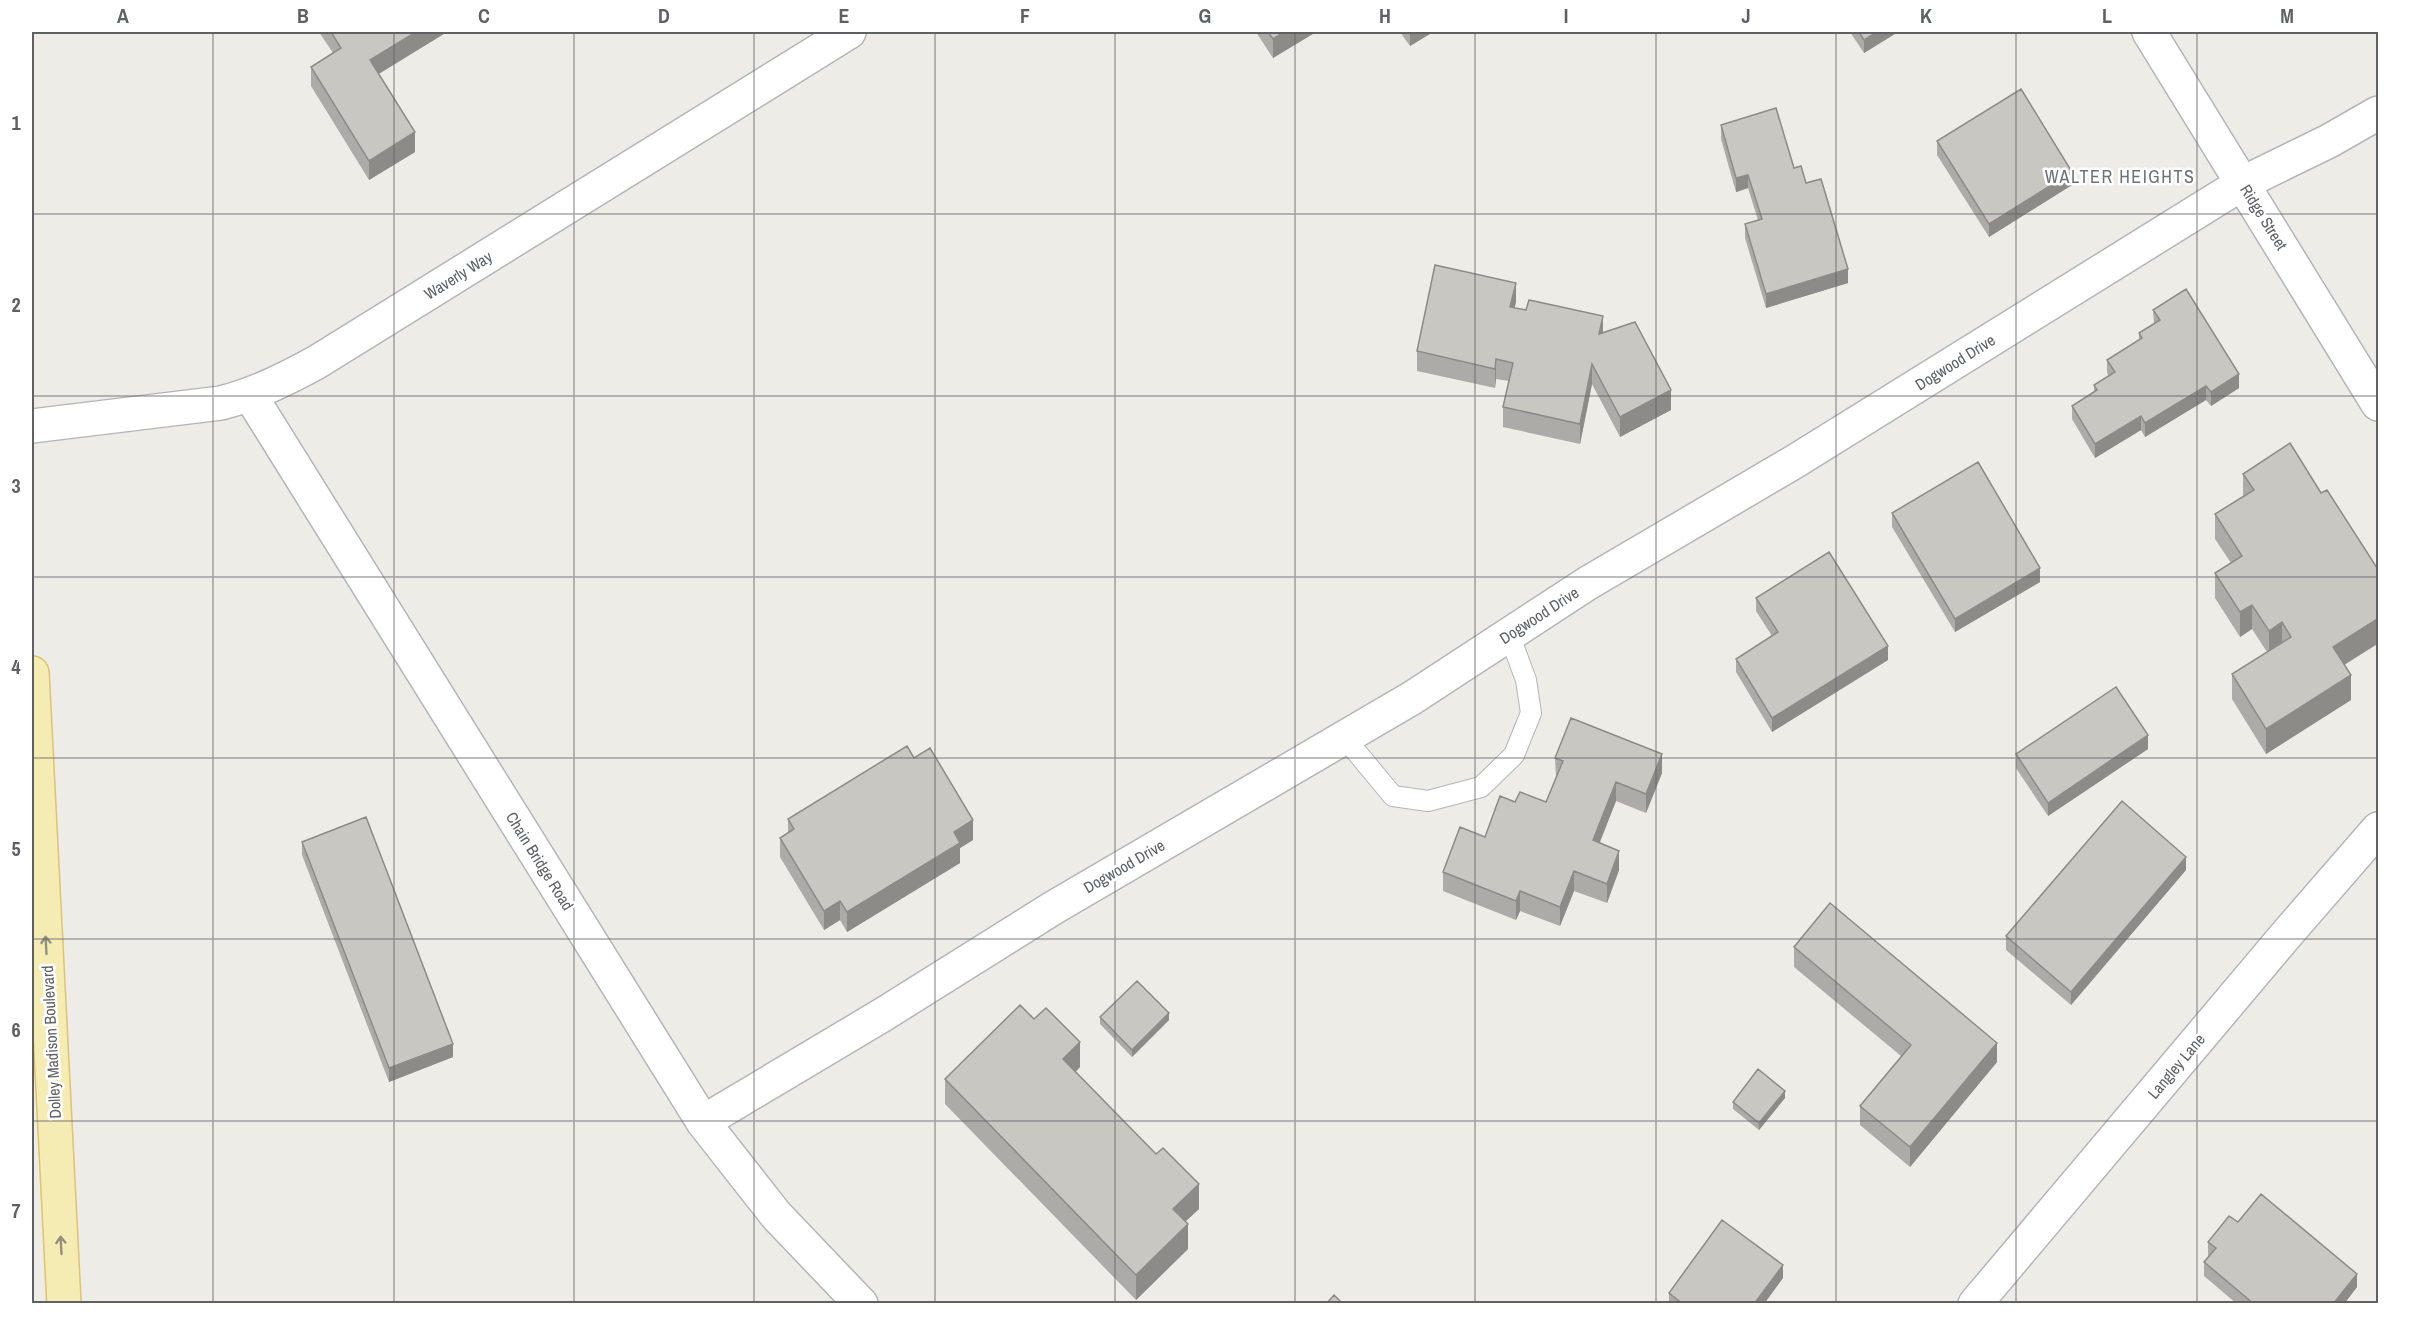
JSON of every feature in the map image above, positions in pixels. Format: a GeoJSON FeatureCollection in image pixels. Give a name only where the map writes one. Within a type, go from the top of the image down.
{"type":"FeatureCollection","features":[{"type":"Feature","properties":{"kind":"main road","name":"Dolley Madison Boulevard"},"geometry":{"type":"LineString","coordinates":[[32,673],[64,1304]]}},
{"type":"Feature","properties":{"kind":"street","name":"Waverly Way"},"geometry":{"type":"LineString","coordinates":[[32,426],[187,408],[250,395],[317,362],[849,32]]}},
{"type":"Feature","properties":{"kind":"street","name":"Ridge Street"},"geometry":{"type":"LineString","coordinates":[[2150,32],[2379,404]]}},
{"type":"Feature","properties":{"kind":"street","name":"Dogwood Drive"},"geometry":{"type":"LineString","coordinates":[[704,1122],[884,1014],[1053,908],[1412,698],[1588,583],[1794,462],[2243,183],[2329,141],[2379,113]]}},
{"type":"Feature","properties":{"kind":"street","name":"Chain Bridge Road"},"geometry":{"type":"LineString","coordinates":[[250,395],[704,1122],[776,1215],[861,1304]]}},
{"type":"Feature","properties":{"kind":"street","name":"Langley Lane"},"geometry":{"type":"LineString","coordinates":[[1975,1304],[2286,935],[2379,830]]}},
{"type":"Feature","properties":{"kind":"lane"},"geometry":{"type":"LineString","coordinates":[[1344,737],[1394,796],[1428,801],[1481,787],[1514,755],[1531,713],[1526,680],[1509,634]]}},
{"type":"Feature","properties":{"kind":"building"},"geometry":{"type":"Polygon","coordinates":[[[331,32],[416,32],[370,60],[415,132],[369,161],[311,67],[341,48],[331,32]]]}},
{"type":"Feature","properties":{"kind":"building"},"geometry":{"type":"Polygon","coordinates":[[[1268,32],[1284,32],[1273,39],[1268,32]]]}},
{"type":"Feature","properties":{"kind":"building"},"geometry":{"type":"Polygon","coordinates":[[[1859,32],[1877,32],[1864,40],[1859,32]]]}},
{"type":"Feature","properties":{"kind":"building"},"geometry":{"type":"Polygon","coordinates":[[[2021,89],[2072,172],[1989,224],[1937,141],[2021,89]]]}},
{"type":"Feature","properties":{"kind":"building"},"geometry":{"type":"Polygon","coordinates":[[[1776,108],[1794,168],[1801,166],[1806,183],[1821,179],[1848,269],[1766,294],[1745,224],[1762,219],[1748,175],[1736,178],[1721,125],[1776,108]]]}},
{"type":"Feature","properties":{"kind":"building"},"geometry":{"type":"Polygon","coordinates":[[[1435,265],[1516,283],[1510,307],[1526,310],[1529,300],[1603,316],[1599,334],[1635,322],[1671,390],[1620,417],[1592,364],[1580,424],[1503,407],[1513,363],[1496,359],[1495,369],[1417,351],[1435,265]]]}},
{"type":"Feature","properties":{"kind":"building"},"geometry":{"type":"Polygon","coordinates":[[[2186,289],[2239,374],[2211,392],[2206,386],[2145,423],[2141,416],[2095,444],[2072,406],[2097,390],[2094,385],[2115,372],[2107,360],[2142,338],[2139,333],[2160,320],[2153,310],[2186,289]]]}},
{"type":"Feature","properties":{"kind":"building"},"geometry":{"type":"Polygon","coordinates":[[[2290,443],[2321,493],[2327,490],[2379,571],[2379,618],[2333,647],[2351,675],[2266,729],[2232,674],[2291,637],[2282,622],[2269,631],[2252,605],[2240,612],[2215,573],[2242,556],[2215,514],[2254,490],[2243,474],[2290,443]]]}},
{"type":"Feature","properties":{"kind":"building"},"geometry":{"type":"Polygon","coordinates":[[[1978,462],[2040,568],[1955,619],[1892,513],[1978,462]]]}},
{"type":"Feature","properties":{"kind":"building"},"geometry":{"type":"Polygon","coordinates":[[[1829,552],[1888,646],[1772,718],[1736,659],[1778,632],[1756,598],[1829,552]]]}},
{"type":"Feature","properties":{"kind":"building"},"geometry":{"type":"Polygon","coordinates":[[[2116,687],[2148,735],[2048,803],[2016,754],[2116,687]]]}},
{"type":"Feature","properties":{"kind":"building"},"geometry":{"type":"Polygon","coordinates":[[[1571,718],[1662,754],[1646,794],[1616,782],[1593,840],[1619,851],[1607,884],[1574,871],[1560,907],[1520,891],[1516,901],[1443,872],[1460,827],[1485,837],[1500,796],[1515,802],[1520,792],[1546,802],[1563,761],[1555,758],[1571,718]]]}},
{"type":"Feature","properties":{"kind":"building"},"geometry":{"type":"Polygon","coordinates":[[[907,746],[914,758],[930,748],[973,820],[954,832],[960,843],[847,912],[840,901],[824,911],[780,838],[794,829],[788,819],[907,746]]]}},
{"type":"Feature","properties":{"kind":"building"},"geometry":{"type":"Polygon","coordinates":[[[2122,801],[2186,857],[2071,992],[2006,936],[2122,801]]]}},
{"type":"Feature","properties":{"kind":"building"},"geometry":{"type":"Polygon","coordinates":[[[366,817],[453,1044],[389,1068],[302,842],[366,817]]]}},
{"type":"Feature","properties":{"kind":"building"},"geometry":{"type":"Polygon","coordinates":[[[1830,903],[1997,1043],[1910,1147],[1860,1106],[1911,1045],[1794,947],[1830,903]]]}},
{"type":"Feature","properties":{"kind":"building"},"geometry":{"type":"Polygon","coordinates":[[[1137,981],[1169,1013],[1132,1050],[1100,1017],[1137,981]]]}},
{"type":"Feature","properties":{"kind":"building"},"geometry":{"type":"Polygon","coordinates":[[[1020,1005],[1034,1019],[1046,1008],[1080,1042],[1063,1059],[1156,1154],[1163,1148],[1199,1184],[1173,1209],[1188,1224],[1136,1275],[945,1079],[1020,1005]]]}},
{"type":"Feature","properties":{"kind":"building"},"geometry":{"type":"Polygon","coordinates":[[[1758,1069],[1785,1091],[1759,1123],[1733,1102],[1758,1069]]]}},
{"type":"Feature","properties":{"kind":"building"},"geometry":{"type":"Polygon","coordinates":[[[2261,1194],[2357,1274],[2333,1304],[2254,1304],[2204,1262],[2216,1248],[2208,1242],[2229,1216],[2238,1222],[2261,1194]]]}},
{"type":"Feature","properties":{"kind":"building"},"geometry":{"type":"Polygon","coordinates":[[[1722,1220],[1783,1265],[1754,1304],[1683,1304],[1669,1293],[1722,1220]]]}},
{"type":"Feature","properties":{"kind":"building"},"geometry":{"type":"Polygon","coordinates":[[[1334,1295],[1343,1304],[1326,1304],[1334,1295]]]}},
{"type":"Feature","properties":{"kind":"district","name":"WALTER HEIGHTS"},"geometry":{"type":"Point","coordinates":[2120,176]}}]}
